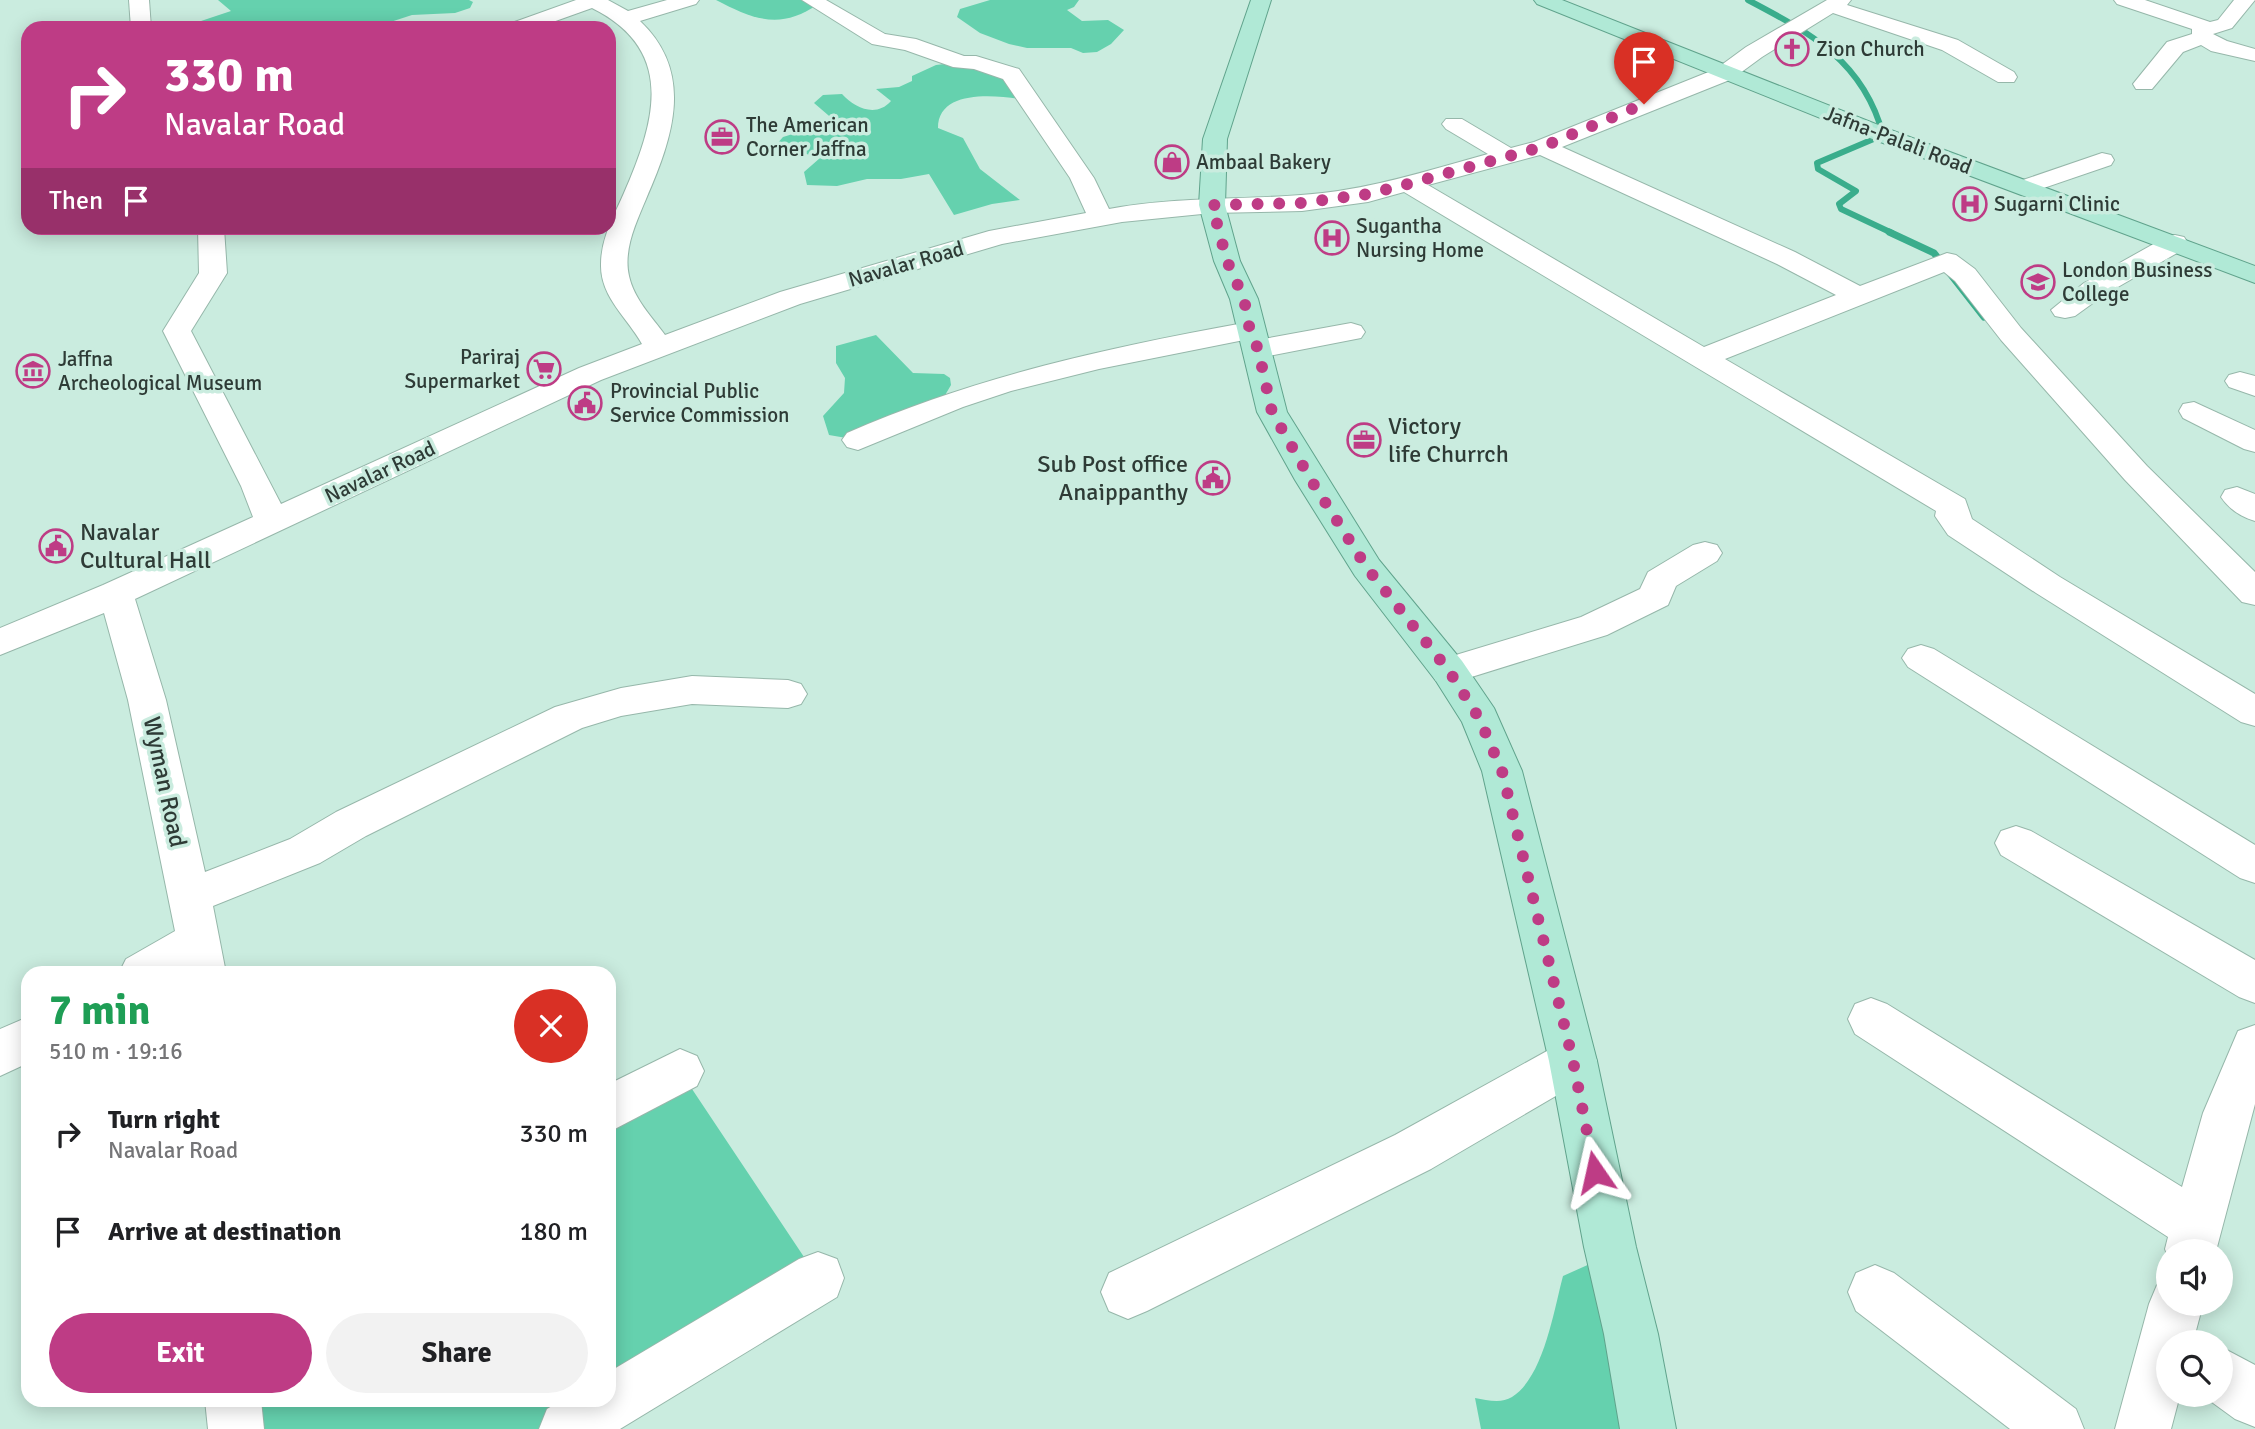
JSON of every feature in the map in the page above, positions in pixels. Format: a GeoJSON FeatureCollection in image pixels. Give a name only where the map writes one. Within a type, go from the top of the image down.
{"type":"FeatureCollection","features":[{"type":"Feature","properties":{"kind":"main road"},"geometry":{"type":"LineString","coordinates":[[1261,0],[1215,139],[1212,205],[1227,261],[1244,299],[1272,412],[1367,568],[1449,671],[1479,718],[1502,771],[1573,1061],[1610,1247],[1631,1334],[1647,1429]]}},
{"type":"Feature","properties":{"kind":"main road","name":"Jafna-Palali Road"},"geometry":{"type":"LineString","coordinates":[[1544,0],[1724,74],[2255,275]]}},
{"type":"Feature","properties":{"kind":"street"},"geometry":{"type":"LineString","coordinates":[[139,0],[140,21]]}},
{"type":"Feature","properties":{"kind":"street"},"geometry":{"type":"LineString","coordinates":[[535,21],[593,0],[626,18],[654,49],[663,72],[665,93],[652,156],[627,212],[618,241],[614,274],[629,308],[649,329],[658,348]]}},
{"type":"Feature","properties":{"kind":"street"},"geometry":{"type":"LineString","coordinates":[[626,18],[689,0]]}},
{"type":"Feature","properties":{"kind":"street"},"geometry":{"type":"LineString","coordinates":[[812,0],[879,40],[908,44],[1011,75],[1082,178],[1101,218]]}},
{"type":"Feature","properties":{"kind":"street"},"geometry":{"type":"LineString","coordinates":[[2124,0],[2202,25],[2203,34],[2219,46],[2255,55]]}},
{"type":"Feature","properties":{"kind":"street"},"geometry":{"type":"LineString","coordinates":[[2144,83],[2175,47],[2225,24],[2245,0]]}},
{"type":"Feature","properties":{"kind":"street"},"geometry":{"type":"LineString","coordinates":[[1836,3],[1950,45],[2006,77]]}},
{"type":"Feature","properties":{"kind":"street","name":"Navalar Road"},"geometry":{"type":"LineString","coordinates":[[0,642],[116,594],[579,379],[790,298],[998,237],[1101,218],[1212,205],[1302,203],[1368,194],[1542,147],[1724,74],[1754,52],[1836,3]]}},
{"type":"Feature","properties":{"kind":"street"},"geometry":{"type":"LineString","coordinates":[[1454,124],[1508,156]]}},
{"type":"Feature","properties":{"kind":"street"},"geometry":{"type":"LineString","coordinates":[[1542,147],[1786,258],[1858,296]]}},
{"type":"Feature","properties":{"kind":"street"},"geometry":{"type":"LineString","coordinates":[[1416,155],[1445,174]]}},
{"type":"Feature","properties":{"kind":"street"},"geometry":{"type":"LineString","coordinates":[[2026,187],[2102,160]]}},
{"type":"Feature","properties":{"kind":"street"},"geometry":{"type":"LineString","coordinates":[[1408,184],[1952,507],[1952,516],[1960,527],[2048,585],[2255,712]]}},
{"type":"Feature","properties":{"kind":"street"},"geometry":{"type":"LineString","coordinates":[[211,235],[213,273],[177,331],[257,486],[272,523]]}},
{"type":"Feature","properties":{"kind":"street"},"geometry":{"type":"LineString","coordinates":[[2065,310],[2094,289],[2175,243]]}},
{"type":"Feature","properties":{"kind":"street"},"geometry":{"type":"LineString","coordinates":[[1702,358],[1947,261],[1965,275],[2011,334],[2136,473],[2255,593]]}},
{"type":"Feature","properties":{"kind":"street"},"geometry":{"type":"LineString","coordinates":[[858,440],[941,402],[1003,383],[1129,352],[1351,332]]}},
{"type":"Feature","properties":{"kind":"street"},"geometry":{"type":"LineString","coordinates":[[2194,411],[2255,442]]}},
{"type":"Feature","properties":{"kind":"street"},"geometry":{"type":"LineString","coordinates":[[1449,671],[1594,626],[1655,596],[1660,580],[1705,553]]}},
{"type":"Feature","properties":{"kind":"street","name":"Wyman Road"},"geometry":{"type":"LineString","coordinates":[[116,594],[147,700],[201,957]]}},
{"type":"Feature","properties":{"kind":"street"},"geometry":{"type":"LineString","coordinates":[[1921,658],[2255,866]]}},
{"type":"Feature","properties":{"kind":"street"},"geometry":{"type":"LineString","coordinates":[[188,897],[305,851],[351,824],[569,717],[621,702],[691,690],[788,694]]}},
{"type":"Feature","properties":{"kind":"street"},"geometry":{"type":"LineString","coordinates":[[2016,844],[2255,983]]}},
{"type":"Feature","properties":{"kind":"street"},"geometry":{"type":"LineString","coordinates":[[168,966],[201,957]]}},
{"type":"Feature","properties":{"kind":"street"},"geometry":{"type":"LineString","coordinates":[[1871,1018],[2194,1238],[2241,1122],[2255,1046]]}},
{"type":"Feature","properties":{"kind":"street"},"geometry":{"type":"LineString","coordinates":[[0,1054],[21,1042]]}},
{"type":"Feature","properties":{"kind":"street"},"geometry":{"type":"LineString","coordinates":[[1128,1292],[1413,1152],[1573,1061]]}},
{"type":"Feature","properties":{"kind":"street"},"geometry":{"type":"LineString","coordinates":[[616,1105],[680,1071]]}},
{"type":"Feature","properties":{"kind":"street"},"geometry":{"type":"LineString","coordinates":[[616,1400],[818,1278]]}},
{"type":"Feature","properties":{"kind":"street"},"geometry":{"type":"LineString","coordinates":[[1875,1292],[2056,1429]]}},
{"type":"Feature","properties":{"kind":"street"},"geometry":{"type":"LineString","coordinates":[[2143,1429],[2172,1328]]}},
{"type":"Feature","properties":{"kind":"street"},"geometry":{"type":"LineString","coordinates":[[2233,1383],[2255,1399]]}},
{"type":"Feature","properties":{"kind":"street"},"geometry":{"type":"LineString","coordinates":[[234,1407],[236,1429]]}},
{"type":"Feature","properties":{"kind":"street"},"geometry":{"type":"LineString","coordinates":[[567,1429],[604,1407]]}},
{"type":"Feature","properties":{"kind":"green space"},"geometry":{"type":"Polygon","coordinates":[[[218,0],[473,2],[470,8],[455,13],[412,15],[394,21],[201,21],[231,11],[218,0]]]}},
{"type":"Feature","properties":{"kind":"green space"},"geometry":{"type":"Polygon","coordinates":[[[716,0],[812,0],[818,4],[779,20],[755,17],[716,0]]]}},
{"type":"Feature","properties":{"kind":"green space"},"geometry":{"type":"Polygon","coordinates":[[[990,0],[1079,0],[1074,7],[1067,10],[1082,21],[1108,20],[1124,30],[1111,44],[1097,52],[1083,53],[1071,48],[1027,48],[1009,44],[980,33],[957,17],[960,9],[990,0]]]}},
{"type":"Feature","properties":{"kind":"green space"},"geometry":{"type":"Polygon","coordinates":[[[961,62],[989,66],[1031,101],[990,96],[961,100],[949,105],[941,115],[938,128],[963,138],[980,169],[1020,200],[992,204],[954,215],[929,174],[901,179],[867,179],[837,186],[807,185],[804,172],[820,158],[776,145],[783,137],[835,121],[814,103],[823,95],[842,94],[859,107],[879,109],[891,101],[876,89],[899,87],[912,81],[912,76],[936,65],[961,62]]]}},
{"type":"Feature","properties":{"kind":"green space"},"geometry":{"type":"Polygon","coordinates":[[[876,335],[913,373],[944,374],[950,378],[951,385],[941,402],[858,440],[829,435],[823,416],[844,393],[845,378],[836,363],[836,346],[876,335]]]}},
{"type":"Feature","properties":{"kind":"green space"},"geometry":{"type":"Polygon","coordinates":[[[680,1071],[818,1278],[616,1400],[616,1105],[680,1071]]]}},
{"type":"Feature","properties":{"kind":"green space"},"geometry":{"type":"Polygon","coordinates":[[[1592,1263],[1648,1429],[1481,1429],[1475,1398],[1503,1400],[1512,1397],[1523,1387],[1540,1359],[1563,1276],[1592,1263]]]}},
{"type":"Feature","properties":{"kind":"green space"},"geometry":{"type":"Polygon","coordinates":[[[234,1407],[604,1407],[567,1429],[236,1429],[234,1407]]]}},
{"type":"Feature","properties":{"kind":"waterway"},"geometry":{"type":"LineString","coordinates":[[1748,0],[1793,25],[1832,52],[1863,88],[1883,135],[1817,163],[1818,169],[1856,191],[1839,204],[1841,209],[1892,233]]}},
{"type":"Feature","properties":{"kind":"waterway"},"geometry":{"type":"LineString","coordinates":[[1889,232],[1934,253],[1984,317]]}},
{"type":"Feature","properties":{"kind":"place","name":"Zion Church"},"geometry":{"type":"Point","coordinates":[1792,49]}},
{"type":"Feature","properties":{"kind":"place","name":"The American Corner Jaffna"},"geometry":{"type":"Point","coordinates":[722,137]}},
{"type":"Feature","properties":{"kind":"place","name":"Ambaal Bakery"},"geometry":{"type":"Point","coordinates":[1172,162]}},
{"type":"Feature","properties":{"kind":"place","name":"Sugarni Clinic"},"geometry":{"type":"Point","coordinates":[1970,204]}},
{"type":"Feature","properties":{"kind":"place","name":"Sugantha Nursing Home"},"geometry":{"type":"Point","coordinates":[1332,238]}},
{"type":"Feature","properties":{"kind":"place","name":"London Business College"},"geometry":{"type":"Point","coordinates":[2038,282]}},
{"type":"Feature","properties":{"kind":"place","name":"Pariraj Supermarket"},"geometry":{"type":"Point","coordinates":[544,369]}},
{"type":"Feature","properties":{"kind":"place","name":"Jaffna Archeological Museum"},"geometry":{"type":"Point","coordinates":[33,371]}},
{"type":"Feature","properties":{"kind":"place","name":"Provincial Public Service Commission"},"geometry":{"type":"Point","coordinates":[585,403]}},
{"type":"Feature","properties":{"kind":"place","name":"Victory life Churrch"},"geometry":{"type":"Point","coordinates":[1364,440]}},
{"type":"Feature","properties":{"kind":"place","name":"Sub Post office Anaippanthy"},"geometry":{"type":"Point","coordinates":[1213,478]}},
{"type":"Feature","properties":{"kind":"place","name":"Navalar Cultural Hall"},"geometry":{"type":"Point","coordinates":[56,546]}},
{"type":"Feature","properties":{"kind":"route"},"geometry":{"type":"LineString","coordinates":[[1595,1172],[1573,1061],[1502,771],[1479,718],[1449,671],[1367,568],[1272,412],[1244,299],[1227,261],[1212,205],[1302,203],[1368,194],[1542,147],[1644,104]]}}]}
